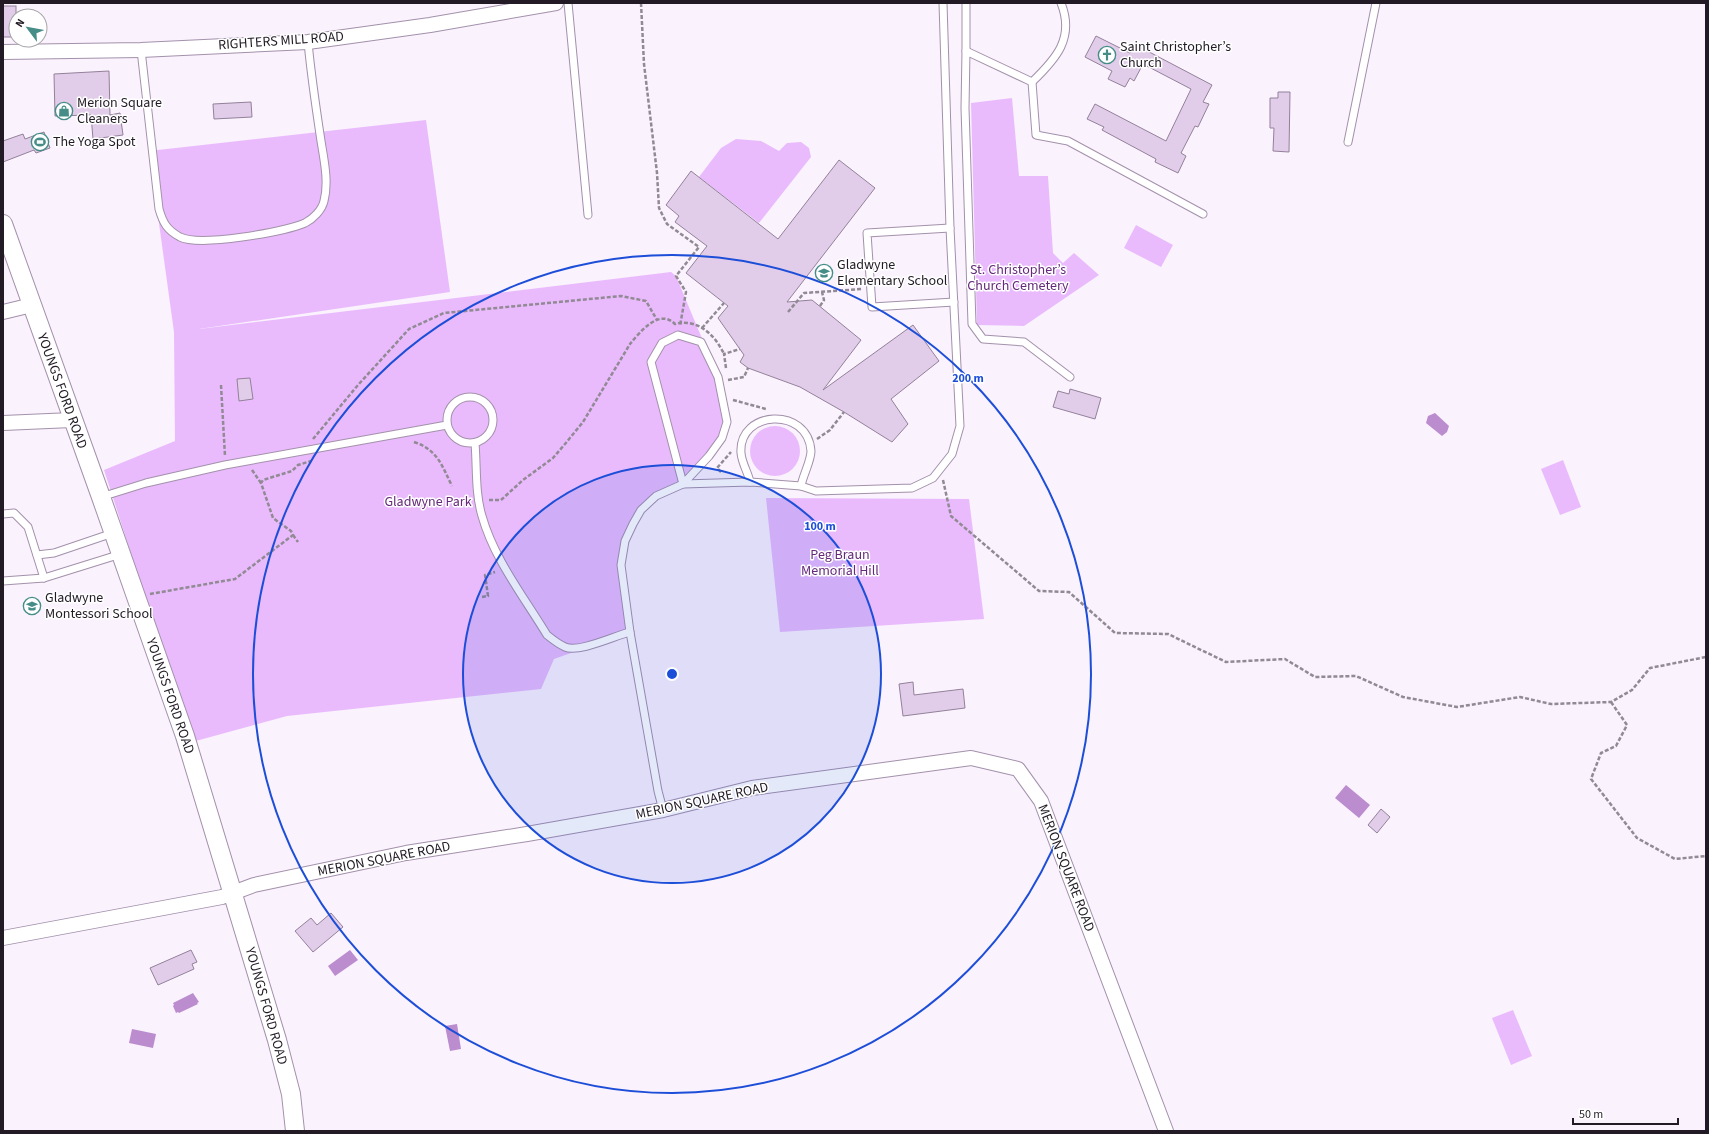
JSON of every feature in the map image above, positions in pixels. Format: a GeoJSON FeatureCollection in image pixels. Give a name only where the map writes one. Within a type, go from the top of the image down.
{"type":"FeatureCollection","features":[{"type":"Feature","properties":{"kind":"street","name":"RIGHTERS MILL ROAD"},"geometry":{"type":"LineString","coordinates":[[3,52],[141,50],[308,42],[430,25],[548,4]]}},
{"type":"Feature","properties":{"kind":"street","name":"YOUNGS FORD ROAD"},"geometry":{"type":"LineString","coordinates":[[3,224],[185,736],[277,1040],[289,1086],[295,1131]]}},
{"type":"Feature","properties":{"kind":"street"},"geometry":{"type":"LineString","coordinates":[[3,312],[32,305]]}},
{"type":"Feature","properties":{"kind":"street"},"geometry":{"type":"LineString","coordinates":[[3,422],[72,420]]}},
{"type":"Feature","properties":{"kind":"street","name":"MERION SQUARE ROAD"},"geometry":{"type":"LineString","coordinates":[[3,938],[222,897],[254,885],[406,852],[527,834],[663,810],[752,788],[970,758],[1018,769],[1041,801],[1166,1131]]}},
{"type":"Feature","properties":{"kind":"lane"},"geometry":{"type":"LineString","coordinates":[[568,3],[588,215]]}},
{"type":"Feature","properties":{"kind":"lane"},"geometry":{"type":"LineString","coordinates":[[682,484],[750,482],[801,486],[816,491],[912,488],[933,478],[952,454],[960,426],[950,228],[943,3]]}},
{"type":"Feature","properties":{"kind":"lane"},"geometry":{"type":"LineString","coordinates":[[966,3],[965,108],[972,324],[983,339],[1024,342],[1070,377]]}},
{"type":"Feature","properties":{"kind":"lane"},"geometry":{"type":"LineString","coordinates":[[1061,3],[1066,24],[1061,47],[1052,62],[1032,82],[1036,135],[1068,141],[1203,214]]}},
{"type":"Feature","properties":{"kind":"lane"},"geometry":{"type":"LineString","coordinates":[[1348,142],[1376,3]]}},
{"type":"Feature","properties":{"kind":"lane"},"geometry":{"type":"LineString","coordinates":[[141,50],[159,209],[164,223],[172,231],[181,237],[197,240],[252,235],[283,229],[306,222],[315,216],[324,202],[326,175],[308,42]]}},
{"type":"Feature","properties":{"kind":"lane"},"geometry":{"type":"LineString","coordinates":[[966,50],[1032,82]]}},
{"type":"Feature","properties":{"kind":"lane"},"geometry":{"type":"LineString","coordinates":[[950,228],[867,233],[872,307],[954,302]]}},
{"type":"Feature","properties":{"kind":"lane"},"geometry":{"type":"LineString","coordinates":[[663,810],[658,791],[630,632],[621,564],[625,541],[633,524],[646,505],[656,496],[682,484],[709,456],[722,438],[727,422],[718,376],[701,342],[678,335],[662,343],[651,362],[682,484]]}},
{"type":"Feature","properties":{"kind":"lane"},"geometry":{"type":"LineString","coordinates":[[474,397],[485,403],[492,413],[492,426],[486,437],[475,443],[460,442],[454,438],[447,425],[448,412],[451,406],[461,398],[474,397]]}},
{"type":"Feature","properties":{"kind":"lane"},"geometry":{"type":"LineString","coordinates":[[750,482],[743,464],[741,452],[743,440],[749,430],[759,423],[770,418],[782,418],[793,422],[802,430],[808,440],[811,451],[809,463],[801,486]]}},
{"type":"Feature","properties":{"kind":"lane"},"geometry":{"type":"LineString","coordinates":[[101,497],[146,483],[225,464],[447,425]]}},
{"type":"Feature","properties":{"kind":"lane"},"geometry":{"type":"LineString","coordinates":[[475,443],[478,499],[488,535],[496,551],[547,634],[566,648],[576,649],[630,632]]}},
{"type":"Feature","properties":{"kind":"lane"},"geometry":{"type":"LineString","coordinates":[[3,514],[14,513],[28,527],[44,578]]}},
{"type":"Feature","properties":{"kind":"lane"},"geometry":{"type":"LineString","coordinates":[[37,555],[54,552],[113,533]]}},
{"type":"Feature","properties":{"kind":"lane"},"geometry":{"type":"LineString","coordinates":[[3,581],[44,578],[120,554]]}},
{"type":"Feature","properties":{"kind":"path"},"geometry":{"type":"LineString","coordinates":[[641,3],[644,64],[660,208],[667,224],[699,246],[676,276],[686,292],[678,335]]}},
{"type":"Feature","properties":{"kind":"path"},"geometry":{"type":"LineString","coordinates":[[788,312],[804,293],[871,289]]}},
{"type":"Feature","properties":{"kind":"path"},"geometry":{"type":"LineString","coordinates":[[820,306],[824,300],[822,292]]}},
{"type":"Feature","properties":{"kind":"path"},"geometry":{"type":"LineString","coordinates":[[261,483],[263,480],[292,471],[298,465],[303,451],[358,385],[409,329],[444,313],[621,296],[646,301],[657,320]]}},
{"type":"Feature","properties":{"kind":"path"},"geometry":{"type":"LineString","coordinates":[[702,328],[724,303]]}},
{"type":"Feature","properties":{"kind":"path"},"geometry":{"type":"LineString","coordinates":[[478,499],[501,500],[523,480],[553,458],[583,422],[630,344],[638,334],[657,320],[665,318],[671,320],[675,324],[681,322],[693,323],[711,334],[724,354],[730,387]]}},
{"type":"Feature","properties":{"kind":"path"},"geometry":{"type":"LineString","coordinates":[[724,354],[740,349]]}},
{"type":"Feature","properties":{"kind":"path"},"geometry":{"type":"LineString","coordinates":[[728,380],[744,377],[748,368]]}},
{"type":"Feature","properties":{"kind":"path"},"geometry":{"type":"LineString","coordinates":[[221,385],[225,464]]}},
{"type":"Feature","properties":{"kind":"path"},"geometry":{"type":"LineString","coordinates":[[731,393],[735,406]]}},
{"type":"Feature","properties":{"kind":"path"},"geometry":{"type":"LineString","coordinates":[[733,399],[767,408],[760,413]]}},
{"type":"Feature","properties":{"kind":"path"},"geometry":{"type":"LineString","coordinates":[[816,439],[824,436],[844,412]]}},
{"type":"Feature","properties":{"kind":"path"},"geometry":{"type":"LineString","coordinates":[[816,435],[817,444]]}},
{"type":"Feature","properties":{"kind":"path"},"geometry":{"type":"LineString","coordinates":[[411,442],[420,444],[433,452],[439,459],[452,486]]}},
{"type":"Feature","properties":{"kind":"path"},"geometry":{"type":"LineString","coordinates":[[728,473],[721,472],[717,468],[731,451],[733,445]]}},
{"type":"Feature","properties":{"kind":"path"},"geometry":{"type":"LineString","coordinates":[[731,451],[734,458]]}},
{"type":"Feature","properties":{"kind":"path"},"geometry":{"type":"LineString","coordinates":[[298,465],[315,460]]}},
{"type":"Feature","properties":{"kind":"path"},"geometry":{"type":"LineString","coordinates":[[248,461],[261,483],[273,518],[291,531],[298,542]]}},
{"type":"Feature","properties":{"kind":"path"},"geometry":{"type":"LineString","coordinates":[[941,468],[951,516],[1039,591],[1069,592],[1115,633],[1168,634],[1226,662],[1285,659],[1315,677],[1356,676],[1403,697],[1457,707],[1520,697],[1551,704],[1611,702],[1632,690],[1650,668],[1706,657]]}},
{"type":"Feature","properties":{"kind":"path"},"geometry":{"type":"LineString","coordinates":[[136,597],[235,579],[293,535]]}},
{"type":"Feature","properties":{"kind":"path"},"geometry":{"type":"LineString","coordinates":[[482,597],[488,596],[485,575]]}},
{"type":"Feature","properties":{"kind":"path"},"geometry":{"type":"LineString","coordinates":[[1611,702],[1627,725],[1616,746],[1601,753],[1591,779],[1637,838],[1676,859],[1706,856]]}},
{"type":"Feature","properties":{"kind":"green space","name":"St. Christopher’s Church Cemetery"},"geometry":{"type":"Polygon","coordinates":[[[1012,98],[1019,176],[1048,176],[1053,253],[1063,263],[1074,253],[1099,275],[1024,326],[977,325],[971,103],[1012,98]]]}},
{"type":"Feature","properties":{"kind":"green space","name":"Gladwyne Park"},"geometry":{"type":"Polygon","coordinates":[[[426,120],[450,292],[199,329],[671,272],[676,276],[718,377],[727,422],[722,438],[683,484],[656,496],[633,524],[621,565],[630,632],[554,659],[541,689],[287,716],[192,742],[104,470],[175,441],[174,332],[149,151],[426,120]]]}},
{"type":"Feature","properties":{"kind":"green space"},"geometry":{"type":"Polygon","coordinates":[[[736,139],[761,141],[779,151],[787,143],[801,142],[809,148],[811,157],[759,223],[699,177],[721,148],[736,139]]]}},
{"type":"Feature","properties":{"kind":"green space"},"geometry":{"type":"Polygon","coordinates":[[[1136,225],[1173,245],[1161,267],[1124,248],[1136,225]]]}},
{"type":"Feature","properties":{"kind":"green space"},"geometry":{"type":"Polygon","coordinates":[[[775,426],[784,428],[795,437],[800,451],[798,460],[789,471],[775,476],[766,474],[755,465],[750,451],[752,442],[761,431],[775,426]]]}},
{"type":"Feature","properties":{"kind":"green space"},"geometry":{"type":"Polygon","coordinates":[[[1563,460],[1581,507],[1560,515],[1541,469],[1563,460]]]}},
{"type":"Feature","properties":{"kind":"green space","name":"Peg Braun Memorial Hill"},"geometry":{"type":"Polygon","coordinates":[[[766,498],[969,499],[984,619],[780,632],[766,498]]]}},
{"type":"Feature","properties":{"kind":"green space"},"geometry":{"type":"Polygon","coordinates":[[[1513,1010],[1532,1056],[1511,1065],[1492,1018],[1513,1010]]]}},
{"type":"Feature","properties":{"kind":"shaded area"},"geometry":{"type":"Polygon","coordinates":[[[1435,413],[1449,426],[1447,432],[1442,436],[1426,423],[1428,416],[1435,413]]]}},
{"type":"Feature","properties":{"kind":"shaded area"},"geometry":{"type":"Polygon","coordinates":[[[1346,785],[1370,805],[1359,818],[1335,798],[1346,785]]]}},
{"type":"Feature","properties":{"kind":"shaded area"},"geometry":{"type":"Polygon","coordinates":[[[350,950],[358,960],[335,976],[328,966],[350,950]]]}},
{"type":"Feature","properties":{"kind":"shaded area"},"geometry":{"type":"Polygon","coordinates":[[[193,993],[199,1002],[197,1003],[198,1004],[176,1013],[173,1003],[193,993]]]}},
{"type":"Feature","properties":{"kind":"shaded area"},"geometry":{"type":"Polygon","coordinates":[[[457,1024],[461,1049],[450,1051],[445,1026],[457,1024]]]}},
{"type":"Feature","properties":{"kind":"shaded area"},"geometry":{"type":"Polygon","coordinates":[[[132,1029],[156,1034],[153,1048],[129,1043],[132,1029]]]}},
{"type":"Feature","properties":{"kind":"building"},"geometry":{"type":"Polygon","coordinates":[[[3,6],[16,6],[16,8],[8,8],[8,37],[3,37],[3,6]]]}},
{"type":"Feature","properties":{"kind":"building"},"geometry":{"type":"Polygon","coordinates":[[[1096,36],[1130,53],[1134,44],[1212,85],[1203,102],[1209,104],[1198,127],[1195,126],[1181,153],[1186,156],[1178,173],[1155,162],[1156,159],[1102,130],[1104,127],[1087,119],[1095,104],[1166,141],[1191,89],[1143,64],[1134,81],[1130,78],[1125,87],[1108,79],[1112,71],[1085,57],[1096,36]]]}},
{"type":"Feature","properties":{"kind":"building"},"geometry":{"type":"Polygon","coordinates":[[[109,71],[110,115],[120,113],[123,135],[93,139],[91,115],[55,116],[54,74],[109,71]]]}},
{"type":"Feature","properties":{"kind":"building"},"geometry":{"type":"Polygon","coordinates":[[[1278,92],[1290,92],[1289,152],[1273,151],[1274,128],[1270,128],[1270,98],[1278,98],[1278,92]]]}},
{"type":"Feature","properties":{"kind":"building"},"geometry":{"type":"Polygon","coordinates":[[[251,102],[252,117],[214,119],[213,104],[251,102]]]}},
{"type":"Feature","properties":{"kind":"building"},"geometry":{"type":"Polygon","coordinates":[[[44,132],[50,148],[36,153],[34,150],[3,162],[3,141],[23,134],[25,139],[44,132]]]}},
{"type":"Feature","properties":{"kind":"building"},"geometry":{"type":"Polygon","coordinates":[[[839,160],[875,188],[787,302],[812,300],[861,340],[823,390],[913,325],[939,361],[891,399],[908,424],[892,442],[800,387],[748,368],[740,362],[744,355],[718,318],[728,306],[686,273],[707,246],[675,222],[679,216],[666,205],[691,171],[778,239],[839,160]]]}},
{"type":"Feature","properties":{"kind":"building"},"geometry":{"type":"Polygon","coordinates":[[[250,378],[253,399],[239,401],[237,379],[250,378]]]}},
{"type":"Feature","properties":{"kind":"building"},"geometry":{"type":"Polygon","coordinates":[[[1070,389],[1101,398],[1095,419],[1053,407],[1058,391],[1069,394],[1070,389]]]}},
{"type":"Feature","properties":{"kind":"building"},"geometry":{"type":"Polygon","coordinates":[[[913,682],[914,695],[963,689],[965,708],[903,716],[899,684],[913,682]]]}},
{"type":"Feature","properties":{"kind":"building"},"geometry":{"type":"Polygon","coordinates":[[[1381,809],[1390,817],[1377,833],[1368,825],[1381,809]]]}},
{"type":"Feature","properties":{"kind":"building"},"geometry":{"type":"Polygon","coordinates":[[[331,913],[343,927],[313,952],[295,931],[311,918],[317,925],[331,913]]]}},
{"type":"Feature","properties":{"kind":"building"},"geometry":{"type":"Polygon","coordinates":[[[191,950],[197,962],[192,964],[194,969],[158,985],[150,968],[191,950]]]}},
{"type":"Feature","properties":{"kind":"place","name":"Saint Christopher’s Church"},"geometry":{"type":"Point","coordinates":[1107,55]}},
{"type":"Feature","properties":{"kind":"place","name":"Merion Square Cleaners"},"geometry":{"type":"Point","coordinates":[64,111]}},
{"type":"Feature","properties":{"kind":"place","name":"The Yoga Spot"},"geometry":{"type":"Point","coordinates":[40,142]}},
{"type":"Feature","properties":{"kind":"place","name":"Gladwyne Elementary School"},"geometry":{"type":"Point","coordinates":[824,273]}},
{"type":"Feature","properties":{"kind":"place","name":"Gladwyne Montessori School"},"geometry":{"type":"Point","coordinates":[32,606]}}]}
